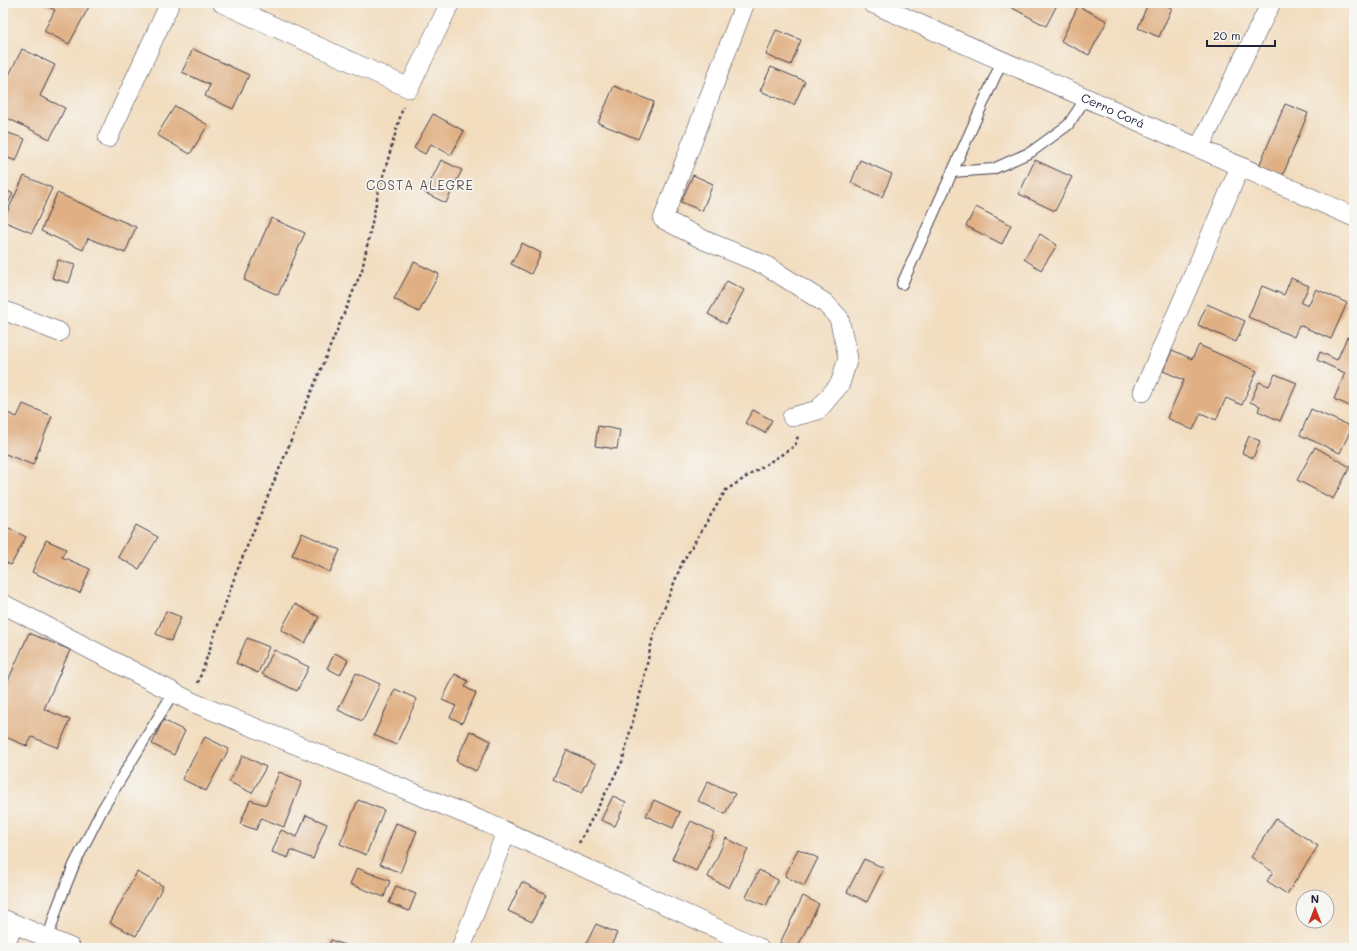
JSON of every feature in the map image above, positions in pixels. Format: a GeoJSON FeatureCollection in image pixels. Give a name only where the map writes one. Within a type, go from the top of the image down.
{"type":"FeatureCollection","features":[{"type":"Feature","properties":{"kind":"street"},"geometry":{"type":"LineString","coordinates":[[108,138],[170,3]]}},
{"type":"Feature","properties":{"kind":"street"},"geometry":{"type":"LineString","coordinates":[[222,3],[409,88],[450,3]]}},
{"type":"Feature","properties":{"kind":"street"},"geometry":{"type":"LineString","coordinates":[[745,3],[663,219],[704,240],[766,265],[825,304],[839,318],[848,358],[840,384],[818,410],[792,417]]}},
{"type":"Feature","properties":{"kind":"street","name":"Cerro Corá"},"geometry":{"type":"LineString","coordinates":[[872,3],[1354,217]]}},
{"type":"Feature","properties":{"kind":"street"},"geometry":{"type":"LineString","coordinates":[[1199,148],[1271,3]]}},
{"type":"Feature","properties":{"kind":"street"},"geometry":{"type":"LineString","coordinates":[[1143,392],[1240,167]]}},
{"type":"Feature","properties":{"kind":"street"},"geometry":{"type":"LineString","coordinates":[[3,310],[59,332]]}},
{"type":"Feature","properties":{"kind":"street"},"geometry":{"type":"LineString","coordinates":[[3,604],[192,702],[506,832],[759,948]]}},
{"type":"Feature","properties":{"kind":"street"},"geometry":{"type":"LineString","coordinates":[[461,948],[506,832]]}},
{"type":"Feature","properties":{"kind":"street"},"geometry":{"type":"LineString","coordinates":[[4,948],[8,921],[71,948]]}},
{"type":"Feature","properties":{"kind":"lane"},"geometry":{"type":"LineString","coordinates":[[902,284],[1002,61]]}},
{"type":"Feature","properties":{"kind":"lane"},"geometry":{"type":"LineString","coordinates":[[952,172],[993,169],[1031,152],[1068,125],[1086,98]]}},
{"type":"Feature","properties":{"kind":"lane"},"geometry":{"type":"LineString","coordinates":[[48,938],[56,908],[77,858],[103,808],[173,693]]}},
{"type":"Feature","properties":{"kind":"path"},"geometry":{"type":"LineString","coordinates":[[192,702],[236,573],[362,270],[378,194],[409,88]]}},
{"type":"Feature","properties":{"kind":"path"},"geometry":{"type":"LineString","coordinates":[[570,861],[622,762],[642,687],[653,636],[682,563],[726,490],[795,446],[800,429],[792,417]]}},
{"type":"Feature","properties":{"kind":"building"},"geometry":{"type":"Polygon","coordinates":[[[41,3],[91,3],[69,44],[44,31],[55,10],[41,3]]]}},
{"type":"Feature","properties":{"kind":"building"},"geometry":{"type":"Polygon","coordinates":[[[1003,3],[1058,3],[1046,26],[1003,3]]]}},
{"type":"Feature","properties":{"kind":"building"},"geometry":{"type":"Polygon","coordinates":[[[1148,3],[1161,3],[1172,8],[1159,37],[1138,28],[1148,3]]]}},
{"type":"Feature","properties":{"kind":"building"},"geometry":{"type":"Polygon","coordinates":[[[1078,6],[1107,21],[1089,55],[1061,41],[1078,6]]]}},
{"type":"Feature","properties":{"kind":"building"},"geometry":{"type":"Polygon","coordinates":[[[776,30],[801,40],[791,65],[766,55],[776,30]]]}},
{"type":"Feature","properties":{"kind":"building"},"geometry":{"type":"Polygon","coordinates":[[[22,49],[55,65],[40,96],[65,108],[50,139],[3,116],[3,87],[22,49]]]}},
{"type":"Feature","properties":{"kind":"building"},"geometry":{"type":"Polygon","coordinates":[[[193,49],[249,75],[233,109],[205,96],[210,85],[182,72],[193,49]]]}},
{"type":"Feature","properties":{"kind":"building"},"geometry":{"type":"Polygon","coordinates":[[[771,67],[805,81],[794,105],[760,91],[771,67]]]}},
{"type":"Feature","properties":{"kind":"building"},"geometry":{"type":"Polygon","coordinates":[[[614,86],[654,102],[638,139],[598,123],[614,86]]]}},
{"type":"Feature","properties":{"kind":"building"},"geometry":{"type":"Polygon","coordinates":[[[1285,104],[1308,113],[1283,175],[1259,166],[1285,104]]]}},
{"type":"Feature","properties":{"kind":"building"},"geometry":{"type":"Polygon","coordinates":[[[175,106],[208,125],[190,154],[157,135],[175,106]]]}},
{"type":"Feature","properties":{"kind":"building"},"geometry":{"type":"Polygon","coordinates":[[[433,114],[464,131],[451,155],[431,144],[425,154],[414,148],[433,114]]]}},
{"type":"Feature","properties":{"kind":"building"},"geometry":{"type":"Polygon","coordinates":[[[3,131],[25,139],[16,161],[3,156],[3,131]]]}},
{"type":"Feature","properties":{"kind":"building"},"geometry":{"type":"Polygon","coordinates":[[[441,160],[462,170],[446,203],[425,193],[441,160]]]}},
{"type":"Feature","properties":{"kind":"building"},"geometry":{"type":"Polygon","coordinates":[[[860,160],[892,174],[882,197],[851,183],[860,160]]]}},
{"type":"Feature","properties":{"kind":"building"},"geometry":{"type":"Polygon","coordinates":[[[1035,160],[1072,177],[1055,211],[1019,194],[1035,160]]]}},
{"type":"Feature","properties":{"kind":"building"},"geometry":{"type":"Polygon","coordinates":[[[693,175],[713,184],[702,211],[681,202],[693,175]]]}},
{"type":"Feature","properties":{"kind":"building"},"geometry":{"type":"Polygon","coordinates":[[[24,176],[52,188],[32,233],[3,221],[24,176]]]}},
{"type":"Feature","properties":{"kind":"building"},"geometry":{"type":"Polygon","coordinates":[[[3,188],[13,194],[3,213],[3,188]]]}},
{"type":"Feature","properties":{"kind":"building"},"geometry":{"type":"Polygon","coordinates":[[[57,193],[136,227],[125,253],[88,238],[83,250],[41,231],[57,193]]]}},
{"type":"Feature","properties":{"kind":"building"},"geometry":{"type":"Polygon","coordinates":[[[976,207],[1011,225],[1002,244],[966,226],[976,207]]]}},
{"type":"Feature","properties":{"kind":"building"},"geometry":{"type":"Polygon","coordinates":[[[271,218],[305,233],[278,295],[244,280],[271,218]]]}},
{"type":"Feature","properties":{"kind":"building"},"geometry":{"type":"Polygon","coordinates":[[[1040,234],[1057,245],[1041,270],[1024,259],[1040,234]]]}},
{"type":"Feature","properties":{"kind":"building"},"geometry":{"type":"Polygon","coordinates":[[[522,243],[541,253],[531,274],[511,264],[522,243]]]}},
{"type":"Feature","properties":{"kind":"building"},"geometry":{"type":"Polygon","coordinates":[[[58,260],[75,265],[69,283],[52,278],[58,260]]]}},
{"type":"Feature","properties":{"kind":"building"},"geometry":{"type":"Polygon","coordinates":[[[414,262],[439,274],[419,312],[394,299],[414,262]]]}},
{"type":"Feature","properties":{"kind":"building"},"geometry":{"type":"Polygon","coordinates":[[[1291,278],[1309,286],[1301,303],[1308,306],[1316,289],[1347,303],[1331,339],[1299,325],[1294,337],[1248,317],[1262,286],[1284,295],[1291,278]]]}},
{"type":"Feature","properties":{"kind":"building"},"geometry":{"type":"Polygon","coordinates":[[[727,281],[744,290],[726,324],[708,314],[727,281]]]}},
{"type":"Feature","properties":{"kind":"building"},"geometry":{"type":"Polygon","coordinates":[[[1207,304],[1245,321],[1236,342],[1198,325],[1207,304]]]}},
{"type":"Feature","properties":{"kind":"building"},"geometry":{"type":"Polygon","coordinates":[[[1347,337],[1354,340],[1354,408],[1334,399],[1345,373],[1317,360],[1320,352],[1337,360],[1347,337]]]}},
{"type":"Feature","properties":{"kind":"building"},"geometry":{"type":"Polygon","coordinates":[[[1199,345],[1257,371],[1242,405],[1226,398],[1216,420],[1201,413],[1193,430],[1167,418],[1184,380],[1163,371],[1172,350],[1192,359],[1199,345]]]}},
{"type":"Feature","properties":{"kind":"building"},"geometry":{"type":"Polygon","coordinates":[[[1275,374],[1297,383],[1280,421],[1258,411],[1260,406],[1250,402],[1259,382],[1269,386],[1275,374]]]}},
{"type":"Feature","properties":{"kind":"building"},"geometry":{"type":"Polygon","coordinates":[[[23,404],[52,416],[33,465],[3,453],[3,411],[17,417],[23,404]]]}},
{"type":"Feature","properties":{"kind":"building"},"geometry":{"type":"Polygon","coordinates":[[[1311,409],[1352,427],[1340,453],[1300,435],[1311,409]]]}},
{"type":"Feature","properties":{"kind":"building"},"geometry":{"type":"Polygon","coordinates":[[[753,410],[772,420],[765,433],[745,423],[753,410]]]}},
{"type":"Feature","properties":{"kind":"building"},"geometry":{"type":"Polygon","coordinates":[[[598,426],[620,430],[617,449],[595,446],[598,426]]]}},
{"type":"Feature","properties":{"kind":"building"},"geometry":{"type":"Polygon","coordinates":[[[1249,436],[1260,441],[1253,458],[1242,453],[1249,436]]]}},
{"type":"Feature","properties":{"kind":"building"},"geometry":{"type":"Polygon","coordinates":[[[1315,447],[1350,467],[1333,499],[1297,480],[1315,447]]]}},
{"type":"Feature","properties":{"kind":"building"},"geometry":{"type":"Polygon","coordinates":[[[136,525],[158,537],[139,569],[118,557],[136,525]]]}},
{"type":"Feature","properties":{"kind":"building"},"geometry":{"type":"Polygon","coordinates":[[[7,527],[26,537],[11,565],[3,561],[3,534],[7,527]]]}},
{"type":"Feature","properties":{"kind":"building"},"geometry":{"type":"Polygon","coordinates":[[[302,533],[340,550],[330,572],[292,555],[302,533]]]}},
{"type":"Feature","properties":{"kind":"building"},"geometry":{"type":"Polygon","coordinates":[[[46,540],[66,549],[62,557],[90,569],[80,593],[32,572],[46,540]]]}},
{"type":"Feature","properties":{"kind":"building"},"geometry":{"type":"Polygon","coordinates":[[[295,604],[319,617],[305,643],[281,630],[295,604]]]}},
{"type":"Feature","properties":{"kind":"building"},"geometry":{"type":"Polygon","coordinates":[[[166,611],[181,617],[171,641],[156,634],[166,611]]]}},
{"type":"Feature","properties":{"kind":"building"},"geometry":{"type":"Polygon","coordinates":[[[29,633],[70,650],[44,709],[70,720],[58,748],[32,737],[27,746],[3,736],[3,692],[29,633]]]}},
{"type":"Feature","properties":{"kind":"building"},"geometry":{"type":"Polygon","coordinates":[[[247,638],[269,647],[258,673],[236,663],[247,638]]]}},
{"type":"Feature","properties":{"kind":"building"},"geometry":{"type":"Polygon","coordinates":[[[274,650],[309,667],[297,691],[262,674],[274,650]]]}},
{"type":"Feature","properties":{"kind":"building"},"geometry":{"type":"Polygon","coordinates":[[[335,653],[348,660],[340,675],[327,668],[335,653]]]}},
{"type":"Feature","properties":{"kind":"building"},"geometry":{"type":"Polygon","coordinates":[[[356,673],[380,684],[362,721],[338,710],[356,673]]]}},
{"type":"Feature","properties":{"kind":"building"},"geometry":{"type":"Polygon","coordinates":[[[455,674],[468,681],[465,687],[476,693],[462,723],[450,717],[456,706],[442,700],[455,674]]]}},
{"type":"Feature","properties":{"kind":"building"},"geometry":{"type":"Polygon","coordinates":[[[395,689],[417,699],[396,745],[374,735],[395,689]]]}},
{"type":"Feature","properties":{"kind":"building"},"geometry":{"type":"Polygon","coordinates":[[[163,720],[185,731],[174,755],[152,744],[163,720]]]}},
{"type":"Feature","properties":{"kind":"building"},"geometry":{"type":"Polygon","coordinates":[[[470,731],[491,741],[476,771],[456,761],[470,731]]]}},
{"type":"Feature","properties":{"kind":"building"},"geometry":{"type":"Polygon","coordinates":[[[205,737],[229,749],[206,791],[182,779],[205,737]]]}},
{"type":"Feature","properties":{"kind":"building"},"geometry":{"type":"Polygon","coordinates":[[[567,750],[596,764],[582,793],[553,779],[567,750]]]}},
{"type":"Feature","properties":{"kind":"building"},"geometry":{"type":"Polygon","coordinates":[[[243,755],[266,767],[252,793],[229,782],[243,755]]]}},
{"type":"Feature","properties":{"kind":"building"},"geometry":{"type":"Polygon","coordinates":[[[279,772],[302,781],[284,827],[261,818],[256,830],[240,824],[250,800],[266,805],[279,772]]]}},
{"type":"Feature","properties":{"kind":"building"},"geometry":{"type":"Polygon","coordinates":[[[708,781],[735,794],[725,814],[698,801],[708,781]]]}},
{"type":"Feature","properties":{"kind":"building"},"geometry":{"type":"Polygon","coordinates":[[[613,796],[626,802],[615,826],[601,820],[613,796]]]}},
{"type":"Feature","properties":{"kind":"building"},"geometry":{"type":"Polygon","coordinates":[[[358,800],[384,810],[366,855],[340,844],[358,800]]]}},
{"type":"Feature","properties":{"kind":"building"},"geometry":{"type":"Polygon","coordinates":[[[654,800],[680,812],[673,828],[646,816],[654,800]]]}},
{"type":"Feature","properties":{"kind":"building"},"geometry":{"type":"Polygon","coordinates":[[[306,815],[327,824],[313,859],[291,850],[288,858],[272,852],[281,830],[297,837],[306,815]]]}},
{"type":"Feature","properties":{"kind":"building"},"geometry":{"type":"Polygon","coordinates":[[[1276,819],[1318,846],[1287,894],[1267,881],[1273,872],[1251,857],[1276,819]]]}},
{"type":"Feature","properties":{"kind":"building"},"geometry":{"type":"Polygon","coordinates":[[[691,821],[714,832],[696,871],[672,859],[691,821]]]}},
{"type":"Feature","properties":{"kind":"building"},"geometry":{"type":"Polygon","coordinates":[[[396,823],[417,831],[400,873],[380,864],[396,823]]]}},
{"type":"Feature","properties":{"kind":"building"},"geometry":{"type":"Polygon","coordinates":[[[726,838],[748,849],[729,888],[708,877],[726,838]]]}},
{"type":"Feature","properties":{"kind":"building"},"geometry":{"type":"Polygon","coordinates":[[[798,849],[818,858],[804,886],[785,876],[798,849]]]}},
{"type":"Feature","properties":{"kind":"building"},"geometry":{"type":"Polygon","coordinates":[[[864,859],[884,868],[867,902],[847,892],[864,859]]]}},
{"type":"Feature","properties":{"kind":"building"},"geometry":{"type":"Polygon","coordinates":[[[357,868],[390,881],[384,897],[350,884],[357,868]]]}},
{"type":"Feature","properties":{"kind":"building"},"geometry":{"type":"Polygon","coordinates":[[[759,870],[778,880],[766,906],[746,897],[759,870]]]}},
{"type":"Feature","properties":{"kind":"building"},"geometry":{"type":"Polygon","coordinates":[[[137,872],[163,886],[136,936],[110,923],[137,872]]]}},
{"type":"Feature","properties":{"kind":"building"},"geometry":{"type":"Polygon","coordinates":[[[522,882],[546,894],[532,922],[508,911],[522,882]]]}},
{"type":"Feature","properties":{"kind":"building"},"geometry":{"type":"Polygon","coordinates":[[[396,886],[416,894],[409,911],[389,903],[396,886]]]}},
{"type":"Feature","properties":{"kind":"building"},"geometry":{"type":"Polygon","coordinates":[[[803,896],[819,904],[797,948],[790,948],[780,943],[803,896]]]}},
{"type":"Feature","properties":{"kind":"building"},"geometry":{"type":"Polygon","coordinates":[[[596,924],[617,933],[610,948],[584,948],[596,924]]]}},
{"type":"Feature","properties":{"kind":"building"},"geometry":{"type":"Polygon","coordinates":[[[331,940],[352,948],[328,948],[331,940]]]}},
{"type":"Feature","properties":{"kind":"building"},"geometry":{"type":"Polygon","coordinates":[[[633,944],[642,948],[631,948],[633,944]]]}},
{"type":"Feature","properties":{"kind":"district","name":"COSTA ALEGRE"},"geometry":{"type":"Point","coordinates":[420,184]}}]}
